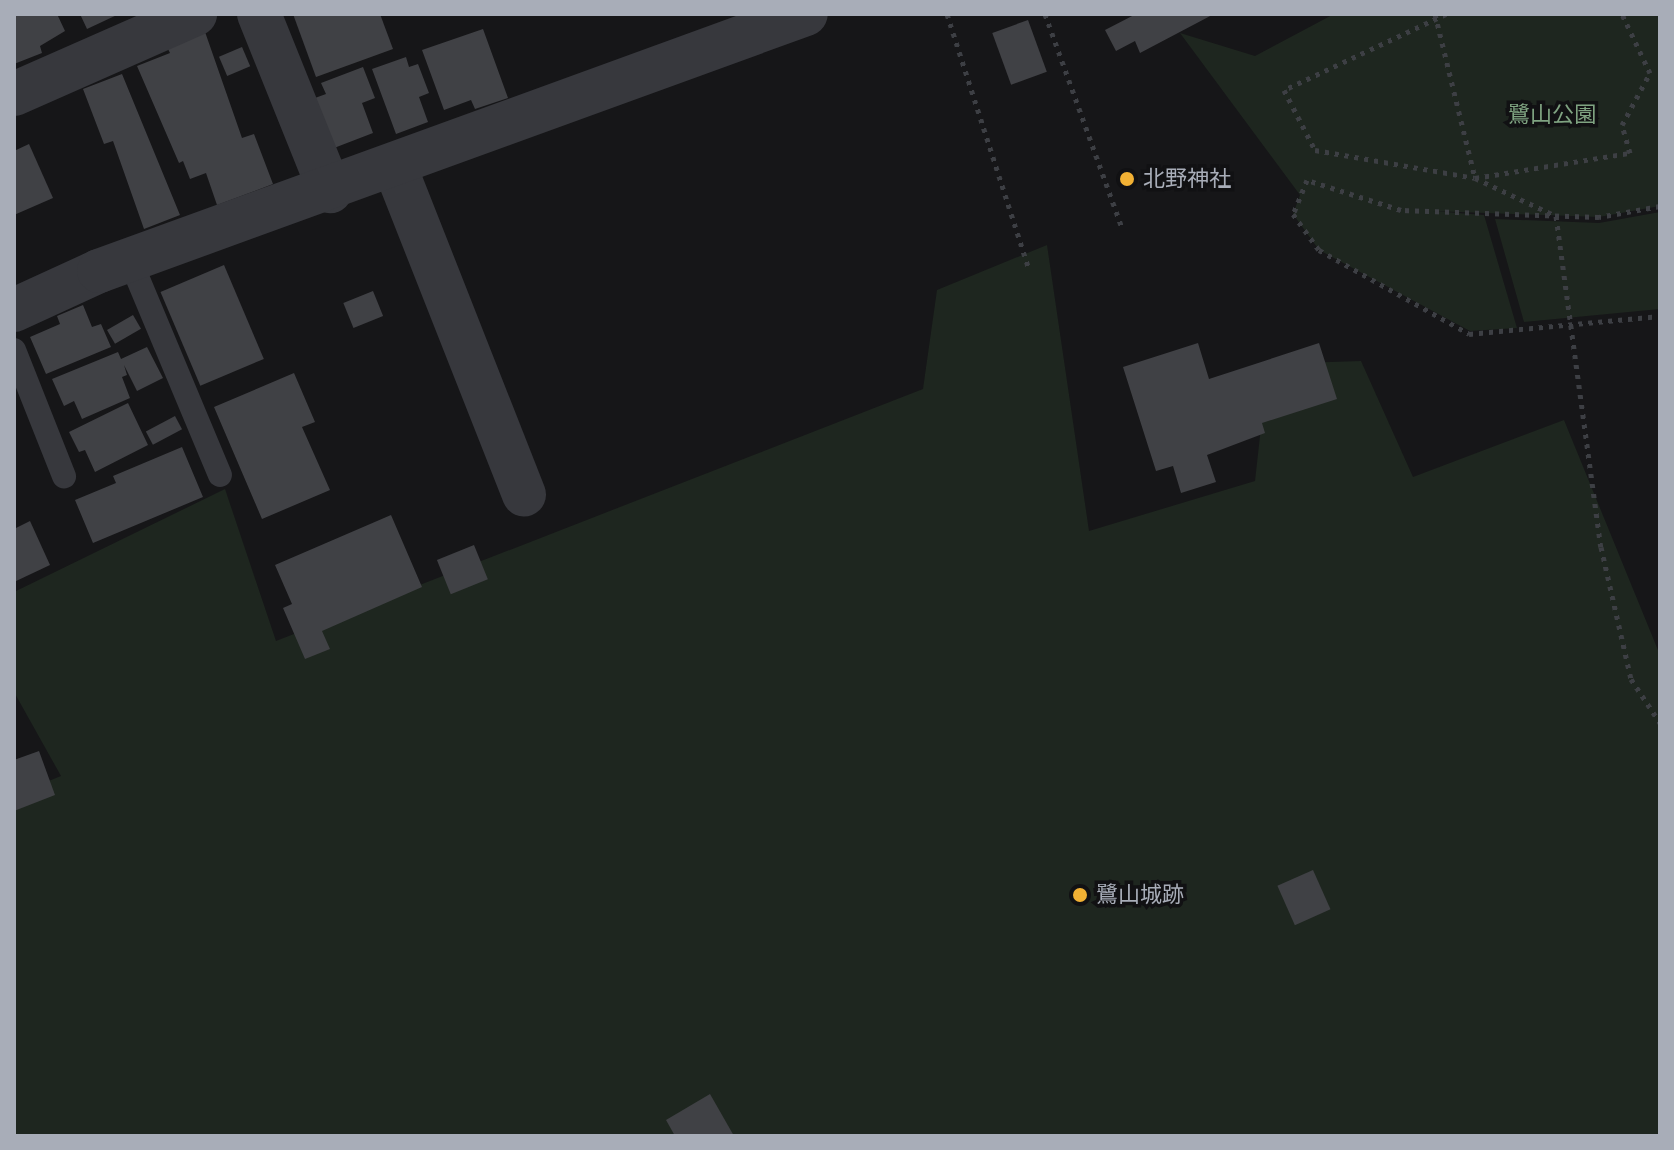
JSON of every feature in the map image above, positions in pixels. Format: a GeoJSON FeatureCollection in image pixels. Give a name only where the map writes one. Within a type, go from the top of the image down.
{"type":"FeatureCollection","features":[{"type":"Feature","properties":{"kind":"street"},"geometry":{"type":"LineString","coordinates":[[14,94],[195,14]]}},
{"type":"Feature","properties":{"kind":"street"},"geometry":{"type":"LineString","coordinates":[[259,14],[330,191]]}},
{"type":"Feature","properties":{"kind":"street"},"geometry":{"type":"LineString","coordinates":[[14,310],[130,260],[330,191],[806,14]]}},
{"type":"Feature","properties":{"kind":"street"},"geometry":{"type":"LineString","coordinates":[[395,167],[524,495]]}},
{"type":"Feature","properties":{"kind":"lane"},"geometry":{"type":"LineString","coordinates":[[130,260],[220,475]]}},
{"type":"Feature","properties":{"kind":"lane"},"geometry":{"type":"LineString","coordinates":[[14,350],[64,476]]}},
{"type":"Feature","properties":{"kind":"path"},"geometry":{"type":"LineString","coordinates":[[947,14],[1028,267]]}},
{"type":"Feature","properties":{"kind":"path"},"geometry":{"type":"LineString","coordinates":[[1045,14],[1122,228]]}},
{"type":"Feature","properties":{"kind":"path"},"geometry":{"type":"LineString","coordinates":[[1446,14],[1436,16],[1284,90],[1315,150],[1475,178],[1556,216]]}},
{"type":"Feature","properties":{"kind":"path"},"geometry":{"type":"LineString","coordinates":[[1475,178],[1630,153],[1622,125],[1650,73],[1622,14]]}},
{"type":"Feature","properties":{"kind":"path"},"geometry":{"type":"LineString","coordinates":[[1436,16],[1475,178]]}},
{"type":"Feature","properties":{"kind":"path"},"geometry":{"type":"LineString","coordinates":[[1660,206],[1599,217],[1401,210],[1307,180],[1293,214],[1319,250],[1469,334],[1660,316]]}},
{"type":"Feature","properties":{"kind":"path"},"geometry":{"type":"LineString","coordinates":[[1556,216],[1601,547],[1631,679],[1660,723]]}},
{"type":"Feature","properties":{"kind":"green space","name":"鷺山公園"},"geometry":{"type":"Polygon","coordinates":[[[1334,14],[1660,14],[1660,206],[1599,217],[1432,211],[1484,215],[1517,328],[1470,331],[1319,250],[1293,214],[1300,195],[1180,33],[1255,56],[1334,14]]]}},
{"type":"Feature","properties":{"kind":"green space"},"geometry":{"type":"Polygon","coordinates":[[[1660,212],[1660,309],[1524,322],[1495,219],[1599,223],[1660,212]]]}},
{"type":"Feature","properties":{"kind":"green space"},"geometry":{"type":"Polygon","coordinates":[[[1047,245],[1089,531],[1255,481],[1268,364],[1361,361],[1413,477],[1564,420],[1660,655],[1660,1136],[14,1136],[14,795],[61,776],[14,692],[14,592],[225,489],[276,641],[923,389],[937,290],[1047,245]]]}},
{"type":"Feature","properties":{"kind":"building"},"geometry":{"type":"Polygon","coordinates":[[[14,14],[57,14],[65,31],[40,46],[42,53],[14,64],[14,14]]]}},
{"type":"Feature","properties":{"kind":"building"},"geometry":{"type":"Polygon","coordinates":[[[80,14],[119,14],[87,29],[80,14]]]}},
{"type":"Feature","properties":{"kind":"building"},"geometry":{"type":"Polygon","coordinates":[[[293,14],[380,14],[393,49],[316,77],[293,14]]]}},
{"type":"Feature","properties":{"kind":"building"},"geometry":{"type":"Polygon","coordinates":[[[1136,14],[1214,14],[1140,53],[1135,41],[1116,51],[1105,30],[1136,14]]]}},
{"type":"Feature","properties":{"kind":"building"},"geometry":{"type":"Polygon","coordinates":[[[1028,20],[1047,72],[1011,85],[992,33],[1028,20]]]}},
{"type":"Feature","properties":{"kind":"building"},"geometry":{"type":"Polygon","coordinates":[[[204,29],[242,138],[254,134],[273,184],[217,205],[206,173],[190,179],[183,161],[179,163],[137,66],[170,53],[166,45],[204,29]]]}},
{"type":"Feature","properties":{"kind":"building"},"geometry":{"type":"Polygon","coordinates":[[[483,29],[508,98],[475,109],[471,100],[444,110],[422,50],[483,29]]]}},
{"type":"Feature","properties":{"kind":"building"},"geometry":{"type":"Polygon","coordinates":[[[242,47],[250,66],[227,76],[219,57],[242,47]]]}},
{"type":"Feature","properties":{"kind":"building"},"geometry":{"type":"Polygon","coordinates":[[[406,57],[409,67],[418,64],[429,93],[419,97],[428,122],[396,134],[372,69],[406,57]]]}},
{"type":"Feature","properties":{"kind":"building"},"geometry":{"type":"Polygon","coordinates":[[[363,67],[375,98],[362,103],[373,133],[334,148],[315,98],[326,94],[321,83],[363,67]]]}},
{"type":"Feature","properties":{"kind":"building"},"geometry":{"type":"Polygon","coordinates":[[[122,74],[180,215],[144,229],[113,141],[104,144],[83,89],[122,74]]]}},
{"type":"Feature","properties":{"kind":"building"},"geometry":{"type":"Polygon","coordinates":[[[29,144],[53,198],[14,215],[14,151],[29,144]]]}},
{"type":"Feature","properties":{"kind":"building"},"geometry":{"type":"Polygon","coordinates":[[[224,265],[264,359],[200,386],[160,292],[224,265]]]}},
{"type":"Feature","properties":{"kind":"building"},"geometry":{"type":"Polygon","coordinates":[[[373,291],[383,316],[353,328],[343,303],[373,291]]]}},
{"type":"Feature","properties":{"kind":"building"},"geometry":{"type":"Polygon","coordinates":[[[83,305],[92,327],[101,324],[111,347],[46,374],[30,337],[60,324],[57,316],[83,305]]]}},
{"type":"Feature","properties":{"kind":"building"},"geometry":{"type":"Polygon","coordinates":[[[133,315],[141,329],[115,344],[107,330],[133,315]]]}},
{"type":"Feature","properties":{"kind":"building"},"geometry":{"type":"Polygon","coordinates":[[[1198,343],[1209,379],[1319,343],[1337,399],[1262,423],[1265,433],[1207,455],[1216,482],[1181,493],[1173,466],[1156,471],[1123,367],[1198,343]]]}},
{"type":"Feature","properties":{"kind":"building"},"geometry":{"type":"Polygon","coordinates":[[[147,347],[163,378],[137,391],[124,365],[127,375],[122,377],[130,398],[82,419],[74,401],[64,406],[52,379],[118,352],[121,359],[147,347]]]}},
{"type":"Feature","properties":{"kind":"building"},"geometry":{"type":"Polygon","coordinates":[[[294,373],[315,422],[302,427],[330,490],[262,519],[214,407],[294,373]]]}},
{"type":"Feature","properties":{"kind":"building"},"geometry":{"type":"Polygon","coordinates":[[[128,403],[148,445],[95,472],[85,450],[79,452],[69,432],[128,403]]]}},
{"type":"Feature","properties":{"kind":"building"},"geometry":{"type":"Polygon","coordinates":[[[175,416],[182,429],[153,445],[146,431],[175,416]]]}},
{"type":"Feature","properties":{"kind":"building"},"geometry":{"type":"Polygon","coordinates":[[[182,447],[203,497],[93,543],[75,500],[116,483],[113,476],[182,447]]]}},
{"type":"Feature","properties":{"kind":"building"},"geometry":{"type":"Polygon","coordinates":[[[391,515],[422,587],[322,631],[330,649],[305,659],[283,608],[292,604],[275,565],[391,515]]]}},
{"type":"Feature","properties":{"kind":"building"},"geometry":{"type":"Polygon","coordinates":[[[30,521],[50,565],[14,582],[14,529],[30,521]]]}},
{"type":"Feature","properties":{"kind":"building"},"geometry":{"type":"Polygon","coordinates":[[[474,545],[488,579],[451,594],[437,560],[474,545]]]}},
{"type":"Feature","properties":{"kind":"building"},"geometry":{"type":"Polygon","coordinates":[[[39,751],[55,795],[14,811],[14,760],[39,751]]]}},
{"type":"Feature","properties":{"kind":"building"},"geometry":{"type":"Polygon","coordinates":[[[1313,870],[1330,909],[1295,925],[1277,886],[1313,870]]]}},
{"type":"Feature","properties":{"kind":"building"},"geometry":{"type":"Polygon","coordinates":[[[710,1094],[734,1136],[675,1136],[666,1120],[710,1094]]]}},
{"type":"Feature","properties":{"kind":"place","name":"北野神社"},"geometry":{"type":"Point","coordinates":[1127,179]}},
{"type":"Feature","properties":{"kind":"place","name":"鷺山城跡"},"geometry":{"type":"Point","coordinates":[1080,895]}}]}
